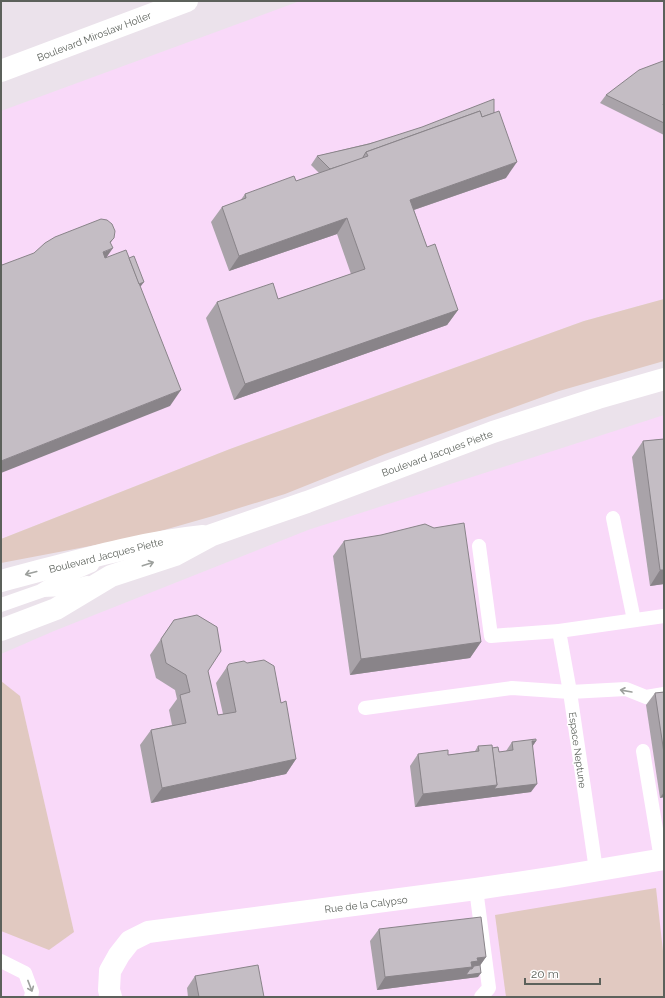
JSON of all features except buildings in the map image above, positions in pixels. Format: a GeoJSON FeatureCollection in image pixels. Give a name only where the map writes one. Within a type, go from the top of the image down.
{"type":"FeatureCollection","features":[{"type":"Feature","properties":{"kind":"main road","name":"Boulevard Miroslaw Holler"},"geometry":{"type":"LineString","coordinates":[[1,71],[187,1]]}},
{"type":"Feature","properties":{"kind":"main road","name":"Boulevard Jacques Piette"},"geometry":{"type":"LineString","coordinates":[[1,630],[56,608],[111,576],[175,555],[212,535],[286,510],[493,432],[598,398],[664,379]]}},
{"type":"Feature","properties":{"kind":"main road","name":"Boulevard Jacques Piette"},"geometry":{"type":"LineString","coordinates":[[1,581],[172,539],[212,535]]}},
{"type":"Feature","properties":{"kind":"main road","name":"Rue de la Calypso"},"geometry":{"type":"LineString","coordinates":[[111,997],[109,990],[110,971],[119,955],[130,941],[148,932],[476,889],[663,859]]}},
{"type":"Feature","properties":{"kind":"lane"},"geometry":{"type":"LineString","coordinates":[[613,518],[634,620]]}},
{"type":"Feature","properties":{"kind":"lane"},"geometry":{"type":"LineString","coordinates":[[479,546],[491,636],[559,630],[664,616]]}},
{"type":"Feature","properties":{"kind":"lane"},"geometry":{"type":"LineString","coordinates":[[1,605],[41,591],[62,578],[136,547]]}},
{"type":"Feature","properties":{"kind":"lane"},"geometry":{"type":"LineString","coordinates":[[41,591],[65,589],[111,576]]}},
{"type":"Feature","properties":{"kind":"lane","name":"Espace Neptune"},"geometry":{"type":"LineString","coordinates":[[559,630],[570,692],[596,870]]}},
{"type":"Feature","properties":{"kind":"lane"},"geometry":{"type":"LineString","coordinates":[[365,708],[512,688],[570,692],[626,689],[646,697],[664,694]]}},
{"type":"Feature","properties":{"kind":"lane"},"geometry":{"type":"LineString","coordinates":[[643,751],[663,859]]}},
{"type":"Feature","properties":{"kind":"lane"},"geometry":{"type":"LineString","coordinates":[[476,889],[489,988],[481,997]]}},
{"type":"Feature","properties":{"kind":"lane"},"geometry":{"type":"LineString","coordinates":[[1,961],[25,973],[32,992],[30,997]]}},
{"type":"Feature","properties":{"kind":"shaded area"},"geometry":{"type":"Polygon","coordinates":[[[300,1],[664,1],[664,299],[584,321],[230,449],[1,539],[1,111],[300,1]]]}},
{"type":"Feature","properties":{"kind":"shaded area"},"geometry":{"type":"Polygon","coordinates":[[[664,299],[664,361],[559,391],[385,454],[285,494],[213,516],[143,536],[1,563],[1,539],[230,449],[584,321],[664,299]]]}},
{"type":"Feature","properties":{"kind":"shaded area"},"geometry":{"type":"Polygon","coordinates":[[[664,415],[664,997],[1,997],[1,654],[54,631],[308,530],[664,415]]]}},
{"type":"Feature","properties":{"kind":"shaded area"},"geometry":{"type":"Polygon","coordinates":[[[1,681],[20,696],[74,932],[49,950],[1,931],[1,681]]]}},
{"type":"Feature","properties":{"kind":"shaded area"},"geometry":{"type":"Polygon","coordinates":[[[656,888],[664,960],[664,997],[506,997],[495,915],[656,888]]]}}]}
